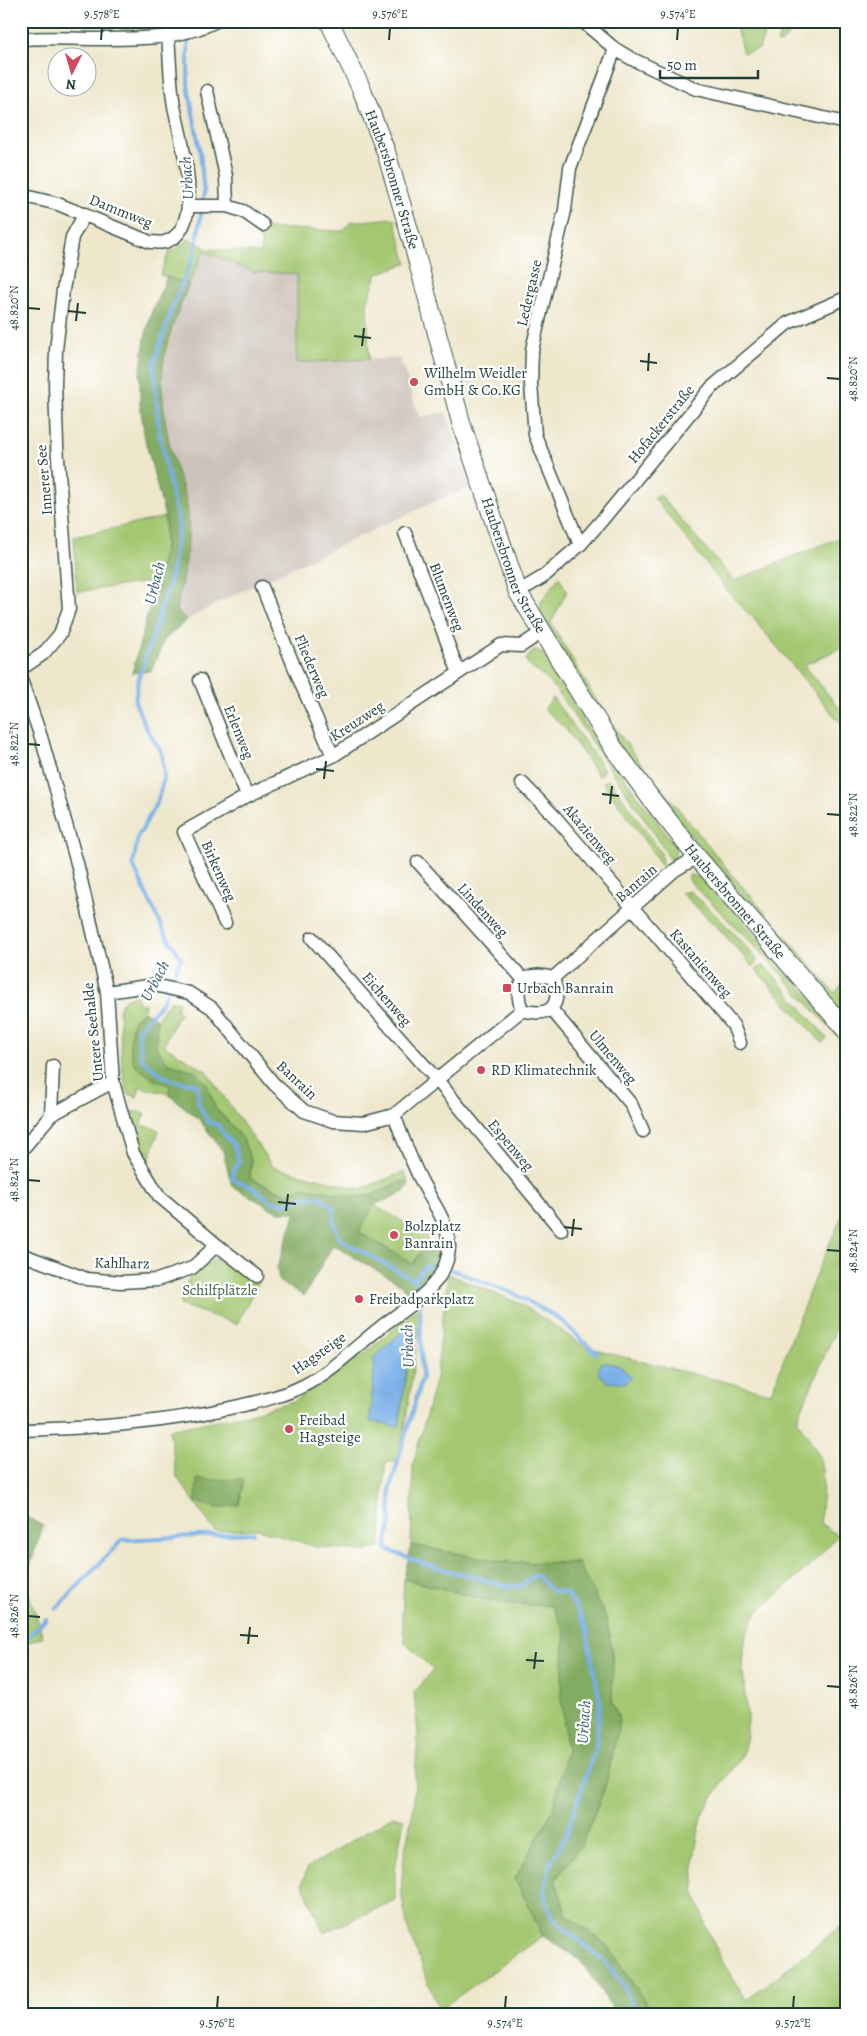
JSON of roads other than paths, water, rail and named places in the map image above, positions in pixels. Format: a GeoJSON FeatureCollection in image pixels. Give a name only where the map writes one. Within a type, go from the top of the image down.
{"type":"FeatureCollection","features":[{"type":"Feature","properties":{"kind":"street"},"geometry":{"type":"LineString","coordinates":[[21,39],[168,36],[201,29],[216,21]]}},
{"type":"Feature","properties":{"kind":"street","name":"Haubersbronner Straße"},"geometry":{"type":"LineString","coordinates":[[329,21],[361,88],[386,152],[462,426],[518,592],[613,747],[697,856],[846,1030]]}},
{"type":"Feature","properties":{"kind":"street"},"geometry":{"type":"LineString","coordinates":[[582,21],[615,49],[632,60],[696,90],[846,123]]}},
{"type":"Feature","properties":{"kind":"street","name":"Dammweg"},"geometry":{"type":"LineString","coordinates":[[21,195],[58,204],[150,242],[164,243],[177,236],[192,206],[186,159],[174,104],[168,36]]}},
{"type":"Feature","properties":{"kind":"street","name":"Ledergasse"},"geometry":{"type":"LineString","coordinates":[[580,545],[535,435],[531,384],[532,350],[565,210],[570,168],[615,49]]}},
{"type":"Feature","properties":{"kind":"street"},"geometry":{"type":"LineString","coordinates":[[207,91],[226,176],[227,206]]}},
{"type":"Feature","properties":{"kind":"street"},"geometry":{"type":"LineString","coordinates":[[192,206],[227,206],[243,211],[263,225]]}},
{"type":"Feature","properties":{"kind":"street","name":"Innerer See"},"geometry":{"type":"LineString","coordinates":[[21,669],[43,654],[60,634],[69,609],[57,444],[56,350],[72,237],[85,214]]}},
{"type":"Feature","properties":{"kind":"street","name":"Hofackerstraße"},"geometry":{"type":"LineString","coordinates":[[518,592],[542,577],[580,545],[711,388],[788,323],[846,298]]}},
{"type":"Feature","properties":{"kind":"street","name":"Blumenweg"},"geometry":{"type":"LineString","coordinates":[[405,532],[459,673]]}},
{"type":"Feature","properties":{"kind":"street","name":"Fliederweg"},"geometry":{"type":"LineString","coordinates":[[262,587],[333,756]]}},
{"type":"Feature","properties":{"kind":"street","name":"Kreuzweg"},"geometry":{"type":"LineString","coordinates":[[184,832],[247,796],[333,756],[500,645],[520,646],[542,632]]}},
{"type":"Feature","properties":{"kind":"street","name":"Untere Seehalde"},"geometry":{"type":"LineString","coordinates":[[21,680],[41,737],[77,863],[107,992],[113,1082],[133,1153],[159,1196],[217,1245],[258,1276]]}},
{"type":"Feature","properties":{"kind":"street","name":"Erlenweg"},"geometry":{"type":"LineString","coordinates":[[200,680],[247,796]]}},
{"type":"Feature","properties":{"kind":"street","name":"Akazienweg"},"geometry":{"type":"LineString","coordinates":[[522,782],[556,818],[631,908]]}},
{"type":"Feature","properties":{"kind":"street","name":"Birkenweg"},"geometry":{"type":"LineString","coordinates":[[184,832],[225,923]]}},
{"type":"Feature","properties":{"kind":"street","name":"Banrain"},"geometry":{"type":"LineString","coordinates":[[553,978],[675,870],[697,856]]}},
{"type":"Feature","properties":{"kind":"street","name":"Lindenweg"},"geometry":{"type":"LineString","coordinates":[[418,862],[524,980]]}},
{"type":"Feature","properties":{"kind":"street","name":"Kastanienweg"},"geometry":{"type":"LineString","coordinates":[[631,908],[733,1025],[740,1043]]}},
{"type":"Feature","properties":{"kind":"street","name":"Eichenweg"},"geometry":{"type":"LineString","coordinates":[[312,938],[437,1080]]}},
{"type":"Feature","properties":{"kind":"street"},"geometry":{"type":"LineString","coordinates":[[533,975],[553,978],[557,989],[557,1000],[552,1009],[544,1013],[534,1014],[522,1010],[518,989],[524,980],[533,975]]}},
{"type":"Feature","properties":{"kind":"street","name":"Banrain"},"geometry":{"type":"LineString","coordinates":[[107,992],[154,985],[189,993],[212,1008],[274,1084],[304,1111],[332,1121],[364,1123],[394,1115],[522,1010]]}},
{"type":"Feature","properties":{"kind":"street","name":"Ulmenweg"},"geometry":{"type":"LineString","coordinates":[[552,1009],[632,1104],[643,1131]]}},
{"type":"Feature","properties":{"kind":"street"},"geometry":{"type":"LineString","coordinates":[[51,1115],[53,1066]]}},
{"type":"Feature","properties":{"kind":"street","name":"Espenweg"},"geometry":{"type":"LineString","coordinates":[[437,1080],[562,1230]]}},
{"type":"Feature","properties":{"kind":"street"},"geometry":{"type":"LineString","coordinates":[[21,1150],[51,1115],[113,1082]]}},
{"type":"Feature","properties":{"kind":"street","name":"Hagsteige"},"geometry":{"type":"LineString","coordinates":[[21,1430],[101,1427],[175,1419],[232,1408],[290,1392],[318,1376],[412,1303],[441,1277],[449,1248],[444,1221],[423,1185],[394,1115]]}},
{"type":"Feature","properties":{"kind":"street","name":"Kahlharz"},"geometry":{"type":"LineString","coordinates":[[21,1254],[87,1279],[121,1282],[156,1280],[192,1268],[217,1245]]}},
{"type":"Feature","properties":{"kind":"water"},"geometry":{"type":"Polygon","coordinates":[[[403,1327],[412,1328],[399,1427],[370,1422],[375,1360],[372,1359],[403,1331],[403,1327]]]}},
{"type":"Feature","properties":{"kind":"water"},"geometry":{"type":"Polygon","coordinates":[[[602,1362],[620,1366],[631,1377],[626,1383],[607,1382],[598,1372],[602,1362]]]}},
{"type":"Feature","properties":{"kind":"waterway","name":"Urbach"},"geometry":{"type":"LineString","coordinates":[[188,21],[188,85],[200,152],[204,193],[195,253],[171,311],[154,365],[159,431],[179,526],[170,582],[138,681],[135,702],[145,726],[162,753],[164,777],[158,800],[138,837],[133,865],[164,932],[181,958],[163,1001],[138,1030],[141,1058],[165,1077],[185,1083],[194,1083],[198,1088],[199,1105],[208,1122],[218,1125],[234,1145],[239,1162],[234,1169],[232,1179],[252,1187],[271,1201],[286,1204],[302,1198],[319,1196],[334,1208],[334,1224],[341,1240],[414,1280],[419,1286],[420,1294]]}},
{"type":"Feature","properties":{"kind":"waterway"},"geometry":{"type":"LineString","coordinates":[[414,1280],[425,1266],[430,1267]]}},
{"type":"Feature","properties":{"kind":"waterway"},"geometry":{"type":"LineString","coordinates":[[452,1270],[515,1294],[560,1319],[597,1354]]}},
{"type":"Feature","properties":{"kind":"waterway","name":"Urbach"},"geometry":{"type":"LineString","coordinates":[[420,1301],[422,1378],[390,1489],[391,1519],[386,1549],[427,1565],[508,1586],[520,1586],[534,1576],[538,1576],[552,1591],[566,1593],[575,1605],[586,1627],[600,1702],[596,1746],[566,1836],[550,1864],[544,1894],[552,1918],[605,1962],[623,1984],[636,2015]]}},
{"type":"Feature","properties":{"kind":"waterway"},"geometry":{"type":"LineString","coordinates":[[56,1609],[122,1540],[253,1533]]}},
{"type":"Feature","properties":{"kind":"waterway"},"geometry":{"type":"LineString","coordinates":[[21,1644],[46,1619]]}},
{"type":"Feature","properties":{"kind":"place","name":"Wilhelm Weidler GmbH & Co.KG"},"geometry":{"type":"Point","coordinates":[414,382]}},
{"type":"Feature","properties":{"kind":"place","name":"Urbach Banrain"},"geometry":{"type":"Point","coordinates":[507,988]}},
{"type":"Feature","properties":{"kind":"place","name":"RD Klimatechnik"},"geometry":{"type":"Point","coordinates":[481,1070]}},
{"type":"Feature","properties":{"kind":"place","name":"Bolzplatz Banrain"},"geometry":{"type":"Point","coordinates":[394,1235]}},
{"type":"Feature","properties":{"kind":"place","name":"Freibadparkplatz"},"geometry":{"type":"Point","coordinates":[359,1299]}},
{"type":"Feature","properties":{"kind":"place","name":"Freibad Hagsteige"},"geometry":{"type":"Point","coordinates":[289,1429]}},
{"type":"Feature","properties":{"kind":"park label","name":"Schilfplätzle"},"geometry":{"type":"Point","coordinates":[220,1290]}}]}
